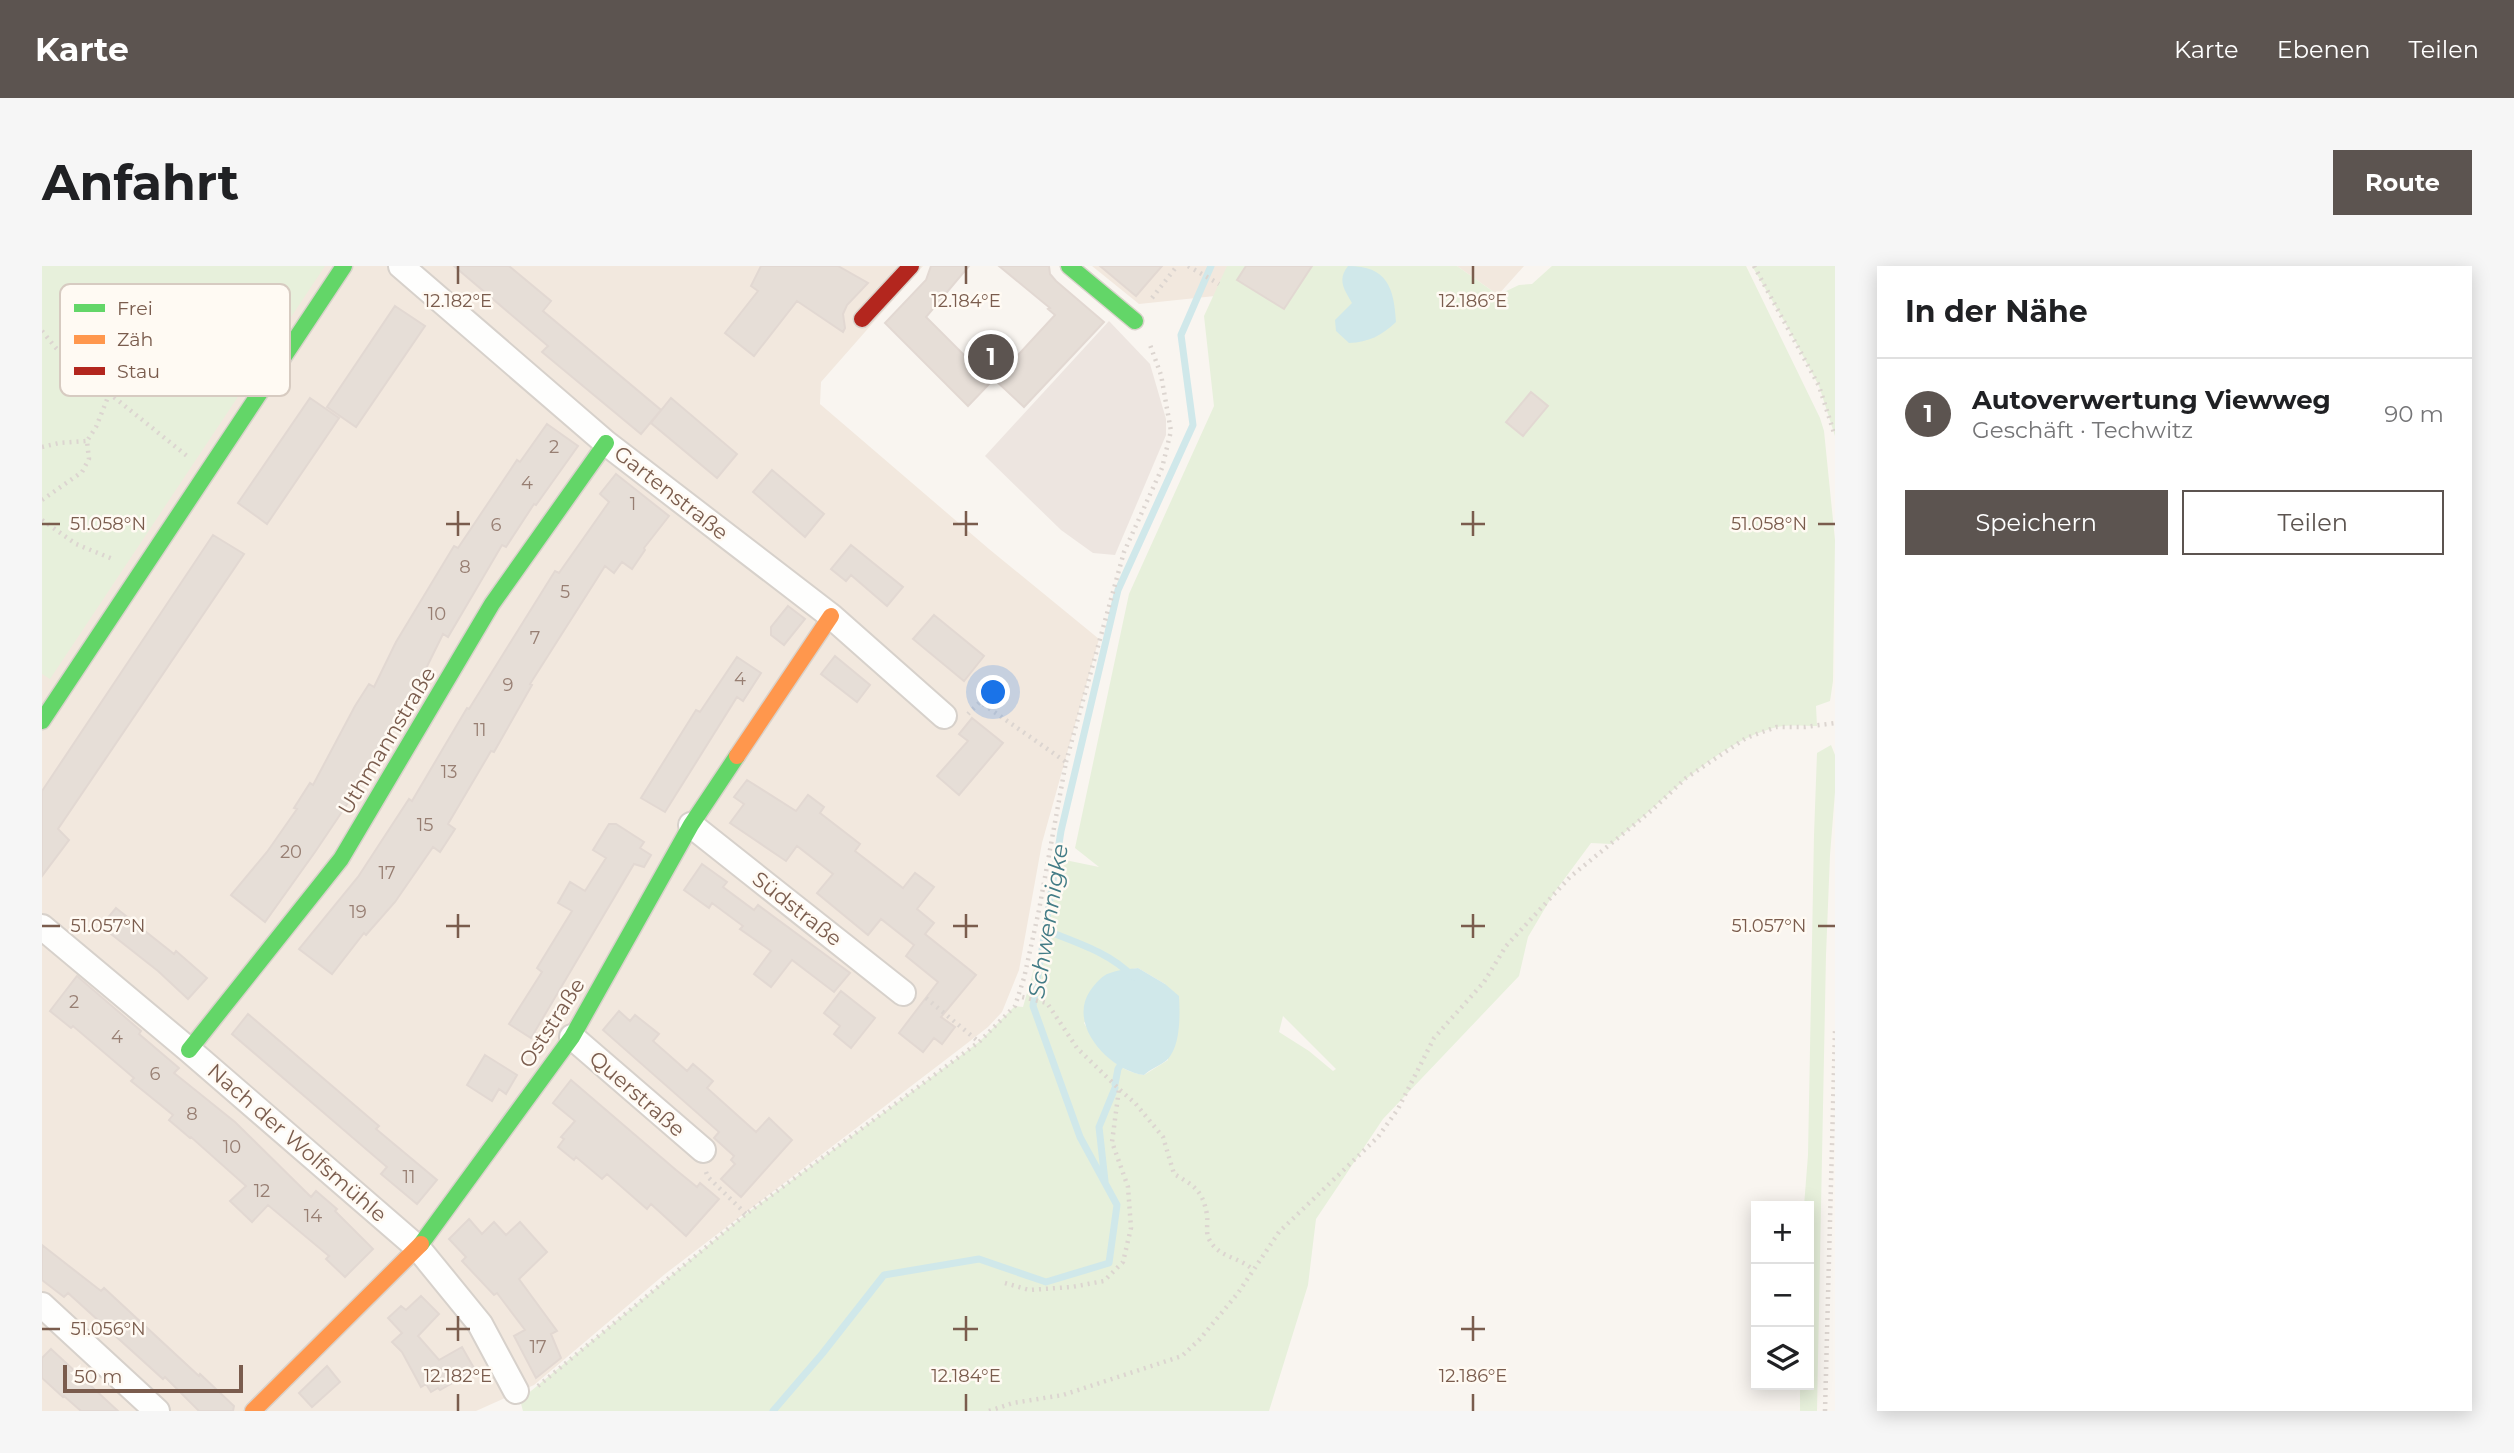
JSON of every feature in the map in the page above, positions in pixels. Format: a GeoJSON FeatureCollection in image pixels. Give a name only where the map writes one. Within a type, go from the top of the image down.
{"type":"FeatureCollection","features":[{"type":"Feature","properties":{"kind":"street"},"geometry":{"type":"LineString","coordinates":[[290,347],[344,266]]}},
{"type":"Feature","properties":{"kind":"street","name":"Gartenstraße"},"geometry":{"type":"LineString","coordinates":[[401,266],[606,443],[831,616],[944,716]]}},
{"type":"Feature","properties":{"kind":"street"},"geometry":{"type":"LineString","coordinates":[[862,319],[911,266]]}},
{"type":"Feature","properties":{"kind":"street"},"geometry":{"type":"LineString","coordinates":[[1069,266],[1135,321]]}},
{"type":"Feature","properties":{"kind":"street"},"geometry":{"type":"LineString","coordinates":[[42,721],[258,396]]}},
{"type":"Feature","properties":{"kind":"street","name":"Uthmannstraße"},"geometry":{"type":"LineString","coordinates":[[189,1050],[341,859],[492,604],[606,443]]}},
{"type":"Feature","properties":{"kind":"street","name":"Oststraße"},"geometry":{"type":"LineString","coordinates":[[253,1411],[418,1248],[572,1037],[691,825],[831,616]]}},
{"type":"Feature","properties":{"kind":"street","name":"Südstraße"},"geometry":{"type":"LineString","coordinates":[[691,825],[903,993]]}},
{"type":"Feature","properties":{"kind":"street","name":"Nach der Wolfsmühle"},"geometry":{"type":"LineString","coordinates":[[42,927],[418,1248],[480,1324],[516,1391]]}},
{"type":"Feature","properties":{"kind":"street","name":"Querstraße"},"geometry":{"type":"LineString","coordinates":[[572,1037],[700,1148]]}},
{"type":"Feature","properties":{"kind":"street"},"geometry":{"type":"LineString","coordinates":[[42,1305],[157,1411]]}},
{"type":"Feature","properties":{"kind":"path"},"geometry":{"type":"LineString","coordinates":[[516,1391],[520,1400],[746,1214],[979,1042],[1015,1006],[1039,909],[1066,762],[1124,552],[1162,468],[1171,431],[1161,375],[1152,346],[1135,321],[1177,266]]}},
{"type":"Feature","properties":{"kind":"path"},"geometry":{"type":"LineString","coordinates":[[1188,266],[1219,284]]}},
{"type":"Feature","properties":{"kind":"path"},"geometry":{"type":"LineString","coordinates":[[1754,266],[1819,386],[1835,436]]}},
{"type":"Feature","properties":{"kind":"path"},"geometry":{"type":"LineString","coordinates":[[42,331],[60,352]]}},
{"type":"Feature","properties":{"kind":"path"},"geometry":{"type":"LineString","coordinates":[[42,500],[82,472],[89,459],[87,441],[96,427],[108,396]]}},
{"type":"Feature","properties":{"kind":"path"},"geometry":{"type":"LineString","coordinates":[[115,396],[161,437],[208,471]]}},
{"type":"Feature","properties":{"kind":"path"},"geometry":{"type":"LineString","coordinates":[[42,447],[87,441]]}},
{"type":"Feature","properties":{"kind":"path"},"geometry":{"type":"LineString","coordinates":[[42,520],[76,544],[141,571]]}},
{"type":"Feature","properties":{"kind":"path"},"geometry":{"type":"LineString","coordinates":[[944,716],[968,714],[980,702],[1066,762]]}},
{"type":"Feature","properties":{"kind":"path"},"geometry":{"type":"LineString","coordinates":[[989,1411],[1013,1403],[1063,1395],[1182,1356],[1200,1339],[1238,1293],[1279,1232],[1378,1137],[1398,1109],[1434,1038],[1484,982],[1506,946],[1570,877],[1651,811],[1686,778],[1746,738],[1776,727],[1835,723]]}},
{"type":"Feature","properties":{"kind":"path"},"geometry":{"type":"LineString","coordinates":[[903,993],[921,994],[979,1042]]}},
{"type":"Feature","properties":{"kind":"path"},"geometry":{"type":"LineString","coordinates":[[1018,996],[1047,1003],[1077,1048],[1135,1103],[1163,1137],[1174,1174],[1197,1188],[1207,1213],[1208,1236],[1220,1254],[1245,1263],[1252,1269]]}},
{"type":"Feature","properties":{"kind":"path"},"geometry":{"type":"LineString","coordinates":[[1825,1411],[1835,1031]]}},
{"type":"Feature","properties":{"kind":"path"},"geometry":{"type":"LineString","coordinates":[[1005,1283],[1030,1290],[1072,1287],[1104,1281],[1123,1262],[1131,1228],[1128,1187],[1112,1142],[1119,1090]]}},
{"type":"Feature","properties":{"kind":"path"},"geometry":{"type":"LineString","coordinates":[[700,1148],[708,1177],[746,1214]]}},
{"type":"Feature","properties":{"kind":"shaded area"},"geometry":{"type":"Polygon","coordinates":[[[42,266],[923,266],[821,382],[820,404],[1099,639],[1042,843],[1019,970],[1002,1012],[961,1048],[665,1274],[534,1385],[476,1411],[42,1411],[42,266]]]}},
{"type":"Feature","properties":{"kind":"shaded area"},"geometry":{"type":"Polygon","coordinates":[[[1092,266],[1228,266],[1215,296],[1139,304],[1092,266]]]}},
{"type":"Feature","properties":{"kind":"shaded area"},"geometry":{"type":"Polygon","coordinates":[[[1457,266],[1524,266],[1498,295],[1457,266]]]}},
{"type":"Feature","properties":{"kind":"shaded area"},"geometry":{"type":"Polygon","coordinates":[[[1109,321],[1150,364],[1166,419],[1166,435],[1115,555],[1093,553],[1061,530],[985,456],[1109,321]]]}},
{"type":"Feature","properties":{"kind":"green space"},"geometry":{"type":"Polygon","coordinates":[[[42,266],[325,266],[290,319],[290,284],[60,284],[60,396],[238,396],[50,679],[42,674],[42,266]]]}},
{"type":"Feature","properties":{"kind":"green space"},"geometry":{"type":"Polygon","coordinates":[[[1227,266],[1457,266],[1498,295],[1519,285],[1532,284],[1552,266],[1746,266],[1824,431],[1835,540],[1833,681],[1830,701],[1816,706],[1817,726],[1778,727],[1750,737],[1708,762],[1611,844],[1591,843],[1554,893],[1528,937],[1519,976],[1383,1119],[1316,1219],[1308,1285],[1269,1411],[523,1411],[520,1400],[746,1214],[979,1042],[1015,1006],[1023,1007],[1065,860],[1099,867],[1075,848],[1129,594],[1214,406],[1204,316],[1227,266]],[[1138,968],[1127,970],[1084,1023],[1101,1049],[1116,1063],[1133,1073],[1144,1075],[1168,1060],[1165,984],[1138,968]],[[1283,1016],[1279,1032],[1309,1051],[1333,1071],[1336,1069],[1283,1016]]]}},
{"type":"Feature","properties":{"kind":"green space"},"geometry":{"type":"Polygon","coordinates":[[[1752,266],[1835,266],[1835,436],[1819,386],[1752,266]]]}},
{"type":"Feature","properties":{"kind":"green space"},"geometry":{"type":"Polygon","coordinates":[[[1831,745],[1835,755],[1835,792],[1826,955],[1817,1411],[1800,1411],[1800,1390],[1814,1390],[1814,1201],[1804,1201],[1808,1155],[1817,753],[1831,745]]]}},
{"type":"Feature","properties":{"kind":"water"},"geometry":{"type":"Polygon","coordinates":[[[1348,266],[1372,270],[1386,281],[1393,298],[1396,322],[1374,337],[1349,343],[1336,331],[1335,320],[1352,303],[1342,280],[1348,266]]]}},
{"type":"Feature","properties":{"kind":"water"},"geometry":{"type":"Polygon","coordinates":[[[1138,968],[1179,996],[1180,1012],[1179,1030],[1172,1054],[1144,1075],[1131,1072],[1106,1056],[1088,1031],[1084,1018],[1084,1004],[1099,980],[1113,972],[1138,968]]]}},
{"type":"Feature","properties":{"kind":"building"},"geometry":{"type":"Polygon","coordinates":[[[454,266],[509,266],[551,301],[543,311],[661,410],[641,434],[542,352],[548,346],[454,266]]]}},
{"type":"Feature","properties":{"kind":"building"},"geometry":{"type":"Polygon","coordinates":[[[761,266],[838,266],[868,283],[847,305],[843,314],[843,332],[797,301],[754,356],[725,333],[758,291],[751,286],[761,266]]]}},
{"type":"Feature","properties":{"kind":"building"},"geometry":{"type":"Polygon","coordinates":[[[931,266],[969,266],[926,317],[991,382],[968,406],[885,323],[926,280],[931,266]]]}},
{"type":"Feature","properties":{"kind":"building"},"geometry":{"type":"Polygon","coordinates":[[[999,266],[1049,266],[1050,274],[1056,281],[1104,322],[1024,407],[995,380],[1055,315],[999,266]]]}},
{"type":"Feature","properties":{"kind":"building"},"geometry":{"type":"Polygon","coordinates":[[[1100,266],[1162,266],[1136,296],[1100,266]]]}},
{"type":"Feature","properties":{"kind":"building"},"geometry":{"type":"Polygon","coordinates":[[[1246,266],[1312,266],[1284,309],[1237,280],[1246,266]]]}},
{"type":"Feature","properties":{"kind":"building"},"geometry":{"type":"Polygon","coordinates":[[[395,306],[425,326],[356,427],[327,407],[395,306]]]}},
{"type":"Feature","properties":{"kind":"building"},"geometry":{"type":"Polygon","coordinates":[[[1531,392],[1548,406],[1523,436],[1506,422],[1531,392]]]}},
{"type":"Feature","properties":{"kind":"building"},"geometry":{"type":"Polygon","coordinates":[[[310,398],[339,418],[267,524],[238,503],[310,398]]]}},
{"type":"Feature","properties":{"kind":"building"},"geometry":{"type":"Polygon","coordinates":[[[671,398],[737,454],[717,478],[651,423],[671,398]]]}},
{"type":"Feature","properties":{"kind":"building"},"geometry":{"type":"Polygon","coordinates":[[[547,424],[578,446],[536,505],[534,504],[506,547],[502,545],[448,637],[443,634],[407,707],[394,729],[392,728],[364,779],[265,922],[231,895],[267,852],[297,809],[294,808],[310,783],[313,785],[355,706],[369,684],[374,687],[396,642],[454,546],[458,548],[517,460],[520,462],[547,424]]]}},
{"type":"Feature","properties":{"kind":"building"},"geometry":{"type":"Polygon","coordinates":[[[772,470],[824,514],[805,537],[753,492],[772,470]]]}},
{"type":"Feature","properties":{"kind":"building"},"geometry":{"type":"Polygon","coordinates":[[[616,474],[669,516],[644,548],[632,569],[622,562],[614,573],[605,566],[530,684],[532,685],[494,752],[491,751],[448,824],[455,829],[440,852],[433,847],[395,902],[366,935],[364,933],[332,974],[299,949],[358,877],[409,799],[412,801],[467,708],[469,709],[555,571],[559,573],[609,502],[600,494],[616,474]]]}},
{"type":"Feature","properties":{"kind":"building"},"geometry":{"type":"Polygon","coordinates":[[[213,535],[244,554],[58,829],[69,840],[42,876],[42,791],[213,535]]]}},
{"type":"Feature","properties":{"kind":"building"},"geometry":{"type":"Polygon","coordinates":[[[851,545],[903,587],[887,606],[851,575],[846,581],[831,569],[851,545]]]}},
{"type":"Feature","properties":{"kind":"building"},"geometry":{"type":"Polygon","coordinates":[[[788,606],[805,619],[784,645],[771,635],[771,627],[788,606]]]}},
{"type":"Feature","properties":{"kind":"building"},"geometry":{"type":"Polygon","coordinates":[[[934,615],[984,656],[964,681],[913,639],[934,615]]]}},
{"type":"Feature","properties":{"kind":"building"},"geometry":{"type":"Polygon","coordinates":[[[835,656],[870,685],[857,702],[821,674],[835,656]]]}},
{"type":"Feature","properties":{"kind":"building"},"geometry":{"type":"Polygon","coordinates":[[[737,657],[761,673],[743,701],[737,697],[665,812],[641,798],[696,710],[700,712],[737,657]]]}},
{"type":"Feature","properties":{"kind":"building"},"geometry":{"type":"Polygon","coordinates":[[[972,718],[1003,743],[959,795],[937,776],[968,741],[959,734],[972,718]]]}},
{"type":"Feature","properties":{"kind":"building"},"geometry":{"type":"Polygon","coordinates":[[[747,780],[796,811],[808,795],[824,807],[820,813],[860,844],[855,851],[903,888],[915,873],[934,887],[917,909],[934,923],[925,934],[976,975],[941,1017],[955,1027],[942,1044],[934,1038],[923,1052],[899,1033],[938,982],[906,956],[914,945],[881,919],[868,935],[817,893],[833,874],[797,846],[786,861],[730,823],[744,804],[734,797],[747,780]]]}},
{"type":"Feature","properties":{"kind":"building"},"geometry":{"type":"Polygon","coordinates":[[[609,824],[616,824],[644,842],[640,848],[651,855],[644,867],[634,864],[531,1038],[509,1024],[542,972],[537,968],[572,911],[558,903],[570,882],[585,891],[606,858],[593,850],[609,824]]]}},
{"type":"Feature","properties":{"kind":"building"},"geometry":{"type":"Polygon","coordinates":[[[702,864],[727,882],[723,887],[754,910],[758,905],[850,973],[834,992],[792,960],[771,987],[754,974],[771,951],[740,929],[743,926],[712,903],[709,908],[684,890],[702,864]]]}},
{"type":"Feature","properties":{"kind":"building"},"geometry":{"type":"Polygon","coordinates":[[[116,908],[174,954],[176,951],[207,978],[188,999],[158,971],[101,926],[116,908]]]}},
{"type":"Feature","properties":{"kind":"building"},"geometry":{"type":"Polygon","coordinates":[[[77,976],[179,1068],[174,1073],[235,1122],[311,1197],[316,1191],[337,1209],[335,1211],[373,1249],[345,1277],[326,1259],[329,1256],[268,1205],[252,1222],[230,1201],[246,1186],[169,1120],[173,1115],[131,1081],[134,1078],[73,1026],[71,1028],[50,1011],[77,976]]]}},
{"type":"Feature","properties":{"kind":"building"},"geometry":{"type":"Polygon","coordinates":[[[841,991],[875,1018],[851,1048],[834,1034],[840,1026],[824,1013],[841,991]]]}},
{"type":"Feature","properties":{"kind":"building"},"geometry":{"type":"Polygon","coordinates":[[[619,1011],[630,1021],[635,1015],[659,1034],[653,1041],[687,1071],[693,1064],[713,1081],[707,1088],[756,1132],[769,1118],[792,1140],[741,1197],[721,1179],[735,1164],[731,1160],[734,1156],[714,1138],[719,1132],[603,1030],[619,1011]]]}},
{"type":"Feature","properties":{"kind":"building"},"geometry":{"type":"Polygon","coordinates":[[[248,1014],[379,1126],[376,1129],[437,1180],[417,1204],[381,1174],[387,1167],[232,1034],[248,1014]]]}},
{"type":"Feature","properties":{"kind":"building"},"geometry":{"type":"Polygon","coordinates":[[[485,1055],[517,1075],[506,1094],[499,1089],[492,1101],[467,1085],[485,1055]]]}},
{"type":"Feature","properties":{"kind":"building"},"geometry":{"type":"Polygon","coordinates":[[[571,1080],[697,1187],[700,1183],[719,1199],[686,1236],[651,1204],[647,1209],[607,1174],[602,1179],[576,1157],[574,1160],[558,1147],[564,1139],[561,1137],[575,1121],[553,1103],[571,1080]]]}},
{"type":"Feature","properties":{"kind":"building"},"geometry":{"type":"Polygon","coordinates":[[[469,1219],[482,1234],[494,1222],[506,1235],[520,1222],[547,1252],[519,1279],[557,1331],[551,1334],[561,1358],[536,1378],[514,1336],[525,1330],[497,1293],[494,1295],[462,1261],[466,1257],[449,1239],[469,1219]]]}},
{"type":"Feature","properties":{"kind":"building"},"geometry":{"type":"Polygon","coordinates":[[[42,1245],[101,1291],[104,1288],[234,1406],[233,1411],[199,1411],[165,1377],[163,1379],[68,1293],[64,1297],[42,1280],[42,1245]]]}},
{"type":"Feature","properties":{"kind":"building"},"geometry":{"type":"Polygon","coordinates":[[[421,1296],[439,1314],[418,1336],[439,1360],[462,1347],[475,1370],[440,1390],[438,1388],[431,1392],[426,1384],[421,1387],[402,1352],[392,1342],[402,1333],[388,1318],[401,1306],[406,1310],[421,1296]]]}},
{"type":"Feature","properties":{"kind":"building"},"geometry":{"type":"Polygon","coordinates":[[[51,1349],[118,1411],[81,1411],[42,1378],[42,1358],[51,1349]]]}},
{"type":"Feature","properties":{"kind":"building"},"geometry":{"type":"Polygon","coordinates":[[[327,1366],[340,1382],[312,1407],[299,1393],[327,1366]]]}},
{"type":"Feature","properties":{"kind":"waterway","name":"Schwennigke"},"geometry":{"type":"LineString","coordinates":[[773,1411],[884,1275],[979,1259],[1046,1282],[1109,1263],[1117,1205],[1080,1137],[1033,1006],[1061,831],[1118,590],[1193,425],[1181,335],[1211,266]]}},
{"type":"Feature","properties":{"kind":"waterway"},"geometry":{"type":"LineString","coordinates":[[1045,930],[1103,955],[1133,977]]}},
{"type":"Feature","properties":{"kind":"waterway"},"geometry":{"type":"LineString","coordinates":[[1115,1084],[1118,1069],[1124,1059]]}},
{"type":"Feature","properties":{"kind":"waterway"},"geometry":{"type":"LineString","coordinates":[[1105,1181],[1099,1127],[1115,1088]]}},
{"type":"Feature","properties":{"kind":"traffic: fast"},"geometry":{"type":"LineString","coordinates":[[290,347],[344,266]]}},
{"type":"Feature","properties":{"kind":"traffic: fast"},"geometry":{"type":"LineString","coordinates":[[1069,266],[1135,321]]}},
{"type":"Feature","properties":{"kind":"traffic: fast"},"geometry":{"type":"LineString","coordinates":[[42,721],[258,396]]}},
{"type":"Feature","properties":{"kind":"traffic: fast"},"geometry":{"type":"LineString","coordinates":[[189,1050],[341,859],[492,604],[606,443]]}},
{"type":"Feature","properties":{"kind":"traffic: fast"},"geometry":{"type":"LineString","coordinates":[[421,1244],[572,1037],[691,825],[737,756]]}},
{"type":"Feature","properties":{"kind":"traffic: slow"},"geometry":{"type":"LineString","coordinates":[[737,756],[831,616]]}},
{"type":"Feature","properties":{"kind":"traffic: slow"},"geometry":{"type":"LineString","coordinates":[[253,1411],[421,1244]]}},
{"type":"Feature","properties":{"kind":"traffic: jam"},"geometry":{"type":"LineString","coordinates":[[862,319],[911,266]]}},
{"type":"Feature","properties":{"kind":"place","name":"Autoverwertung Viewweg"},"geometry":{"type":"Point","coordinates":[991,357]}}]}
